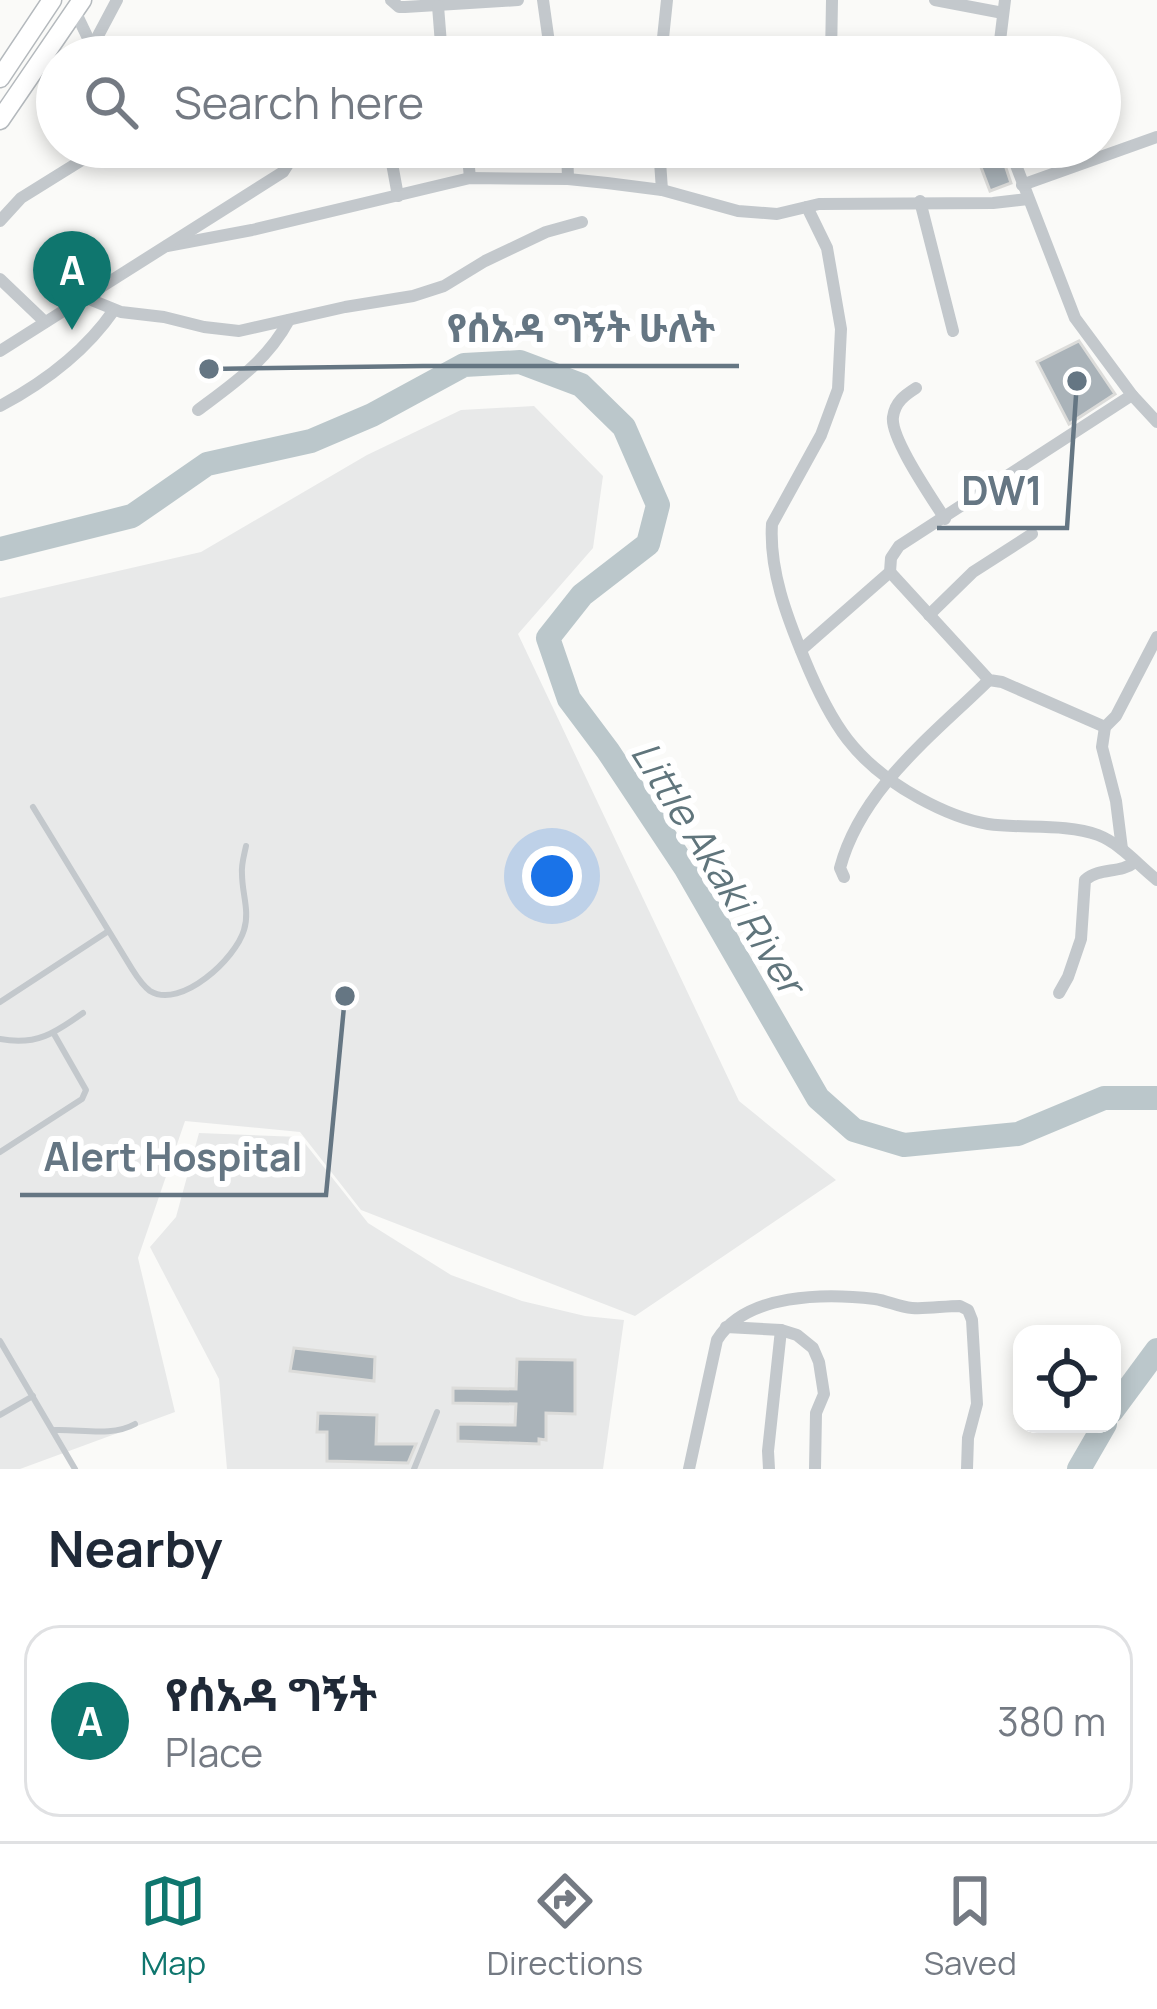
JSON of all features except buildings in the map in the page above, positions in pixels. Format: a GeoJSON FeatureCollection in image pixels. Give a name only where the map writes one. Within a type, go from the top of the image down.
{"type":"FeatureCollection","features":[{"type":"Feature","properties":{"kind":"highway"},"geometry":{"type":"LineString","coordinates":[[0,77],[52,0]]}},
{"type":"Feature","properties":{"kind":"highway"},"geometry":{"type":"LineString","coordinates":[[57,36],[78,6]]}},
{"type":"Feature","properties":{"kind":"highway"},"geometry":{"type":"LineString","coordinates":[[0,120],[36,67]]}},
{"type":"Feature","properties":{"kind":"street"},"geometry":{"type":"LineString","coordinates":[[101,36],[117,0]]}},
{"type":"Feature","properties":{"kind":"street"},"geometry":{"type":"LineString","coordinates":[[391,0],[399,7],[518,0]]}},
{"type":"Feature","properties":{"kind":"street"},"geometry":{"type":"LineString","coordinates":[[543,0],[548,36]]}},
{"type":"Feature","properties":{"kind":"street"},"geometry":{"type":"LineString","coordinates":[[663,36],[667,0]]}},
{"type":"Feature","properties":{"kind":"street"},"geometry":{"type":"LineString","coordinates":[[831,36],[832,0]]}},
{"type":"Feature","properties":{"kind":"street"},"geometry":{"type":"LineString","coordinates":[[935,0],[1004,6],[1000,36]]}},
{"type":"Feature","properties":{"kind":"street"},"geometry":{"type":"LineString","coordinates":[[78,6],[88,36]]}},
{"type":"Feature","properties":{"kind":"street"},"geometry":{"type":"LineString","coordinates":[[438,7],[440,36]]}},
{"type":"Feature","properties":{"kind":"street"},"geometry":{"type":"LineString","coordinates":[[1121,151],[1157,136]]}},
{"type":"Feature","properties":{"kind":"street"},"geometry":{"type":"LineString","coordinates":[[0,220],[21,198],[69,168]]}},
{"type":"Feature","properties":{"kind":"street"},"geometry":{"type":"LineString","coordinates":[[0,351],[286,168]]}},
{"type":"Feature","properties":{"kind":"street"},"geometry":{"type":"LineString","coordinates":[[393,168],[398,196]]}},
{"type":"Feature","properties":{"kind":"street"},"geometry":{"type":"LineString","coordinates":[[469,168],[470,178]]}},
{"type":"Feature","properties":{"kind":"street"},"geometry":{"type":"LineString","coordinates":[[568,168],[568,179]]}},
{"type":"Feature","properties":{"kind":"street"},"geometry":{"type":"LineString","coordinates":[[660,168],[662,190]]}},
{"type":"Feature","properties":{"kind":"street"},"geometry":{"type":"LineString","coordinates":[[1016,168],[1076,318],[1157,422]]}},
{"type":"Feature","properties":{"kind":"street"},"geometry":{"type":"LineString","coordinates":[[167,246],[470,178],[568,179],[662,190],[738,211],[777,214],[819,204],[993,203],[1082,168]]}},
{"type":"Feature","properties":{"kind":"street"},"geometry":{"type":"LineString","coordinates":[[920,202],[953,332]]}},
{"type":"Feature","properties":{"kind":"street"},"geometry":{"type":"LineString","coordinates":[[807,207],[827,248],[841,329],[838,389],[821,435],[772,524],[773,562],[817,691],[844,736],[887,781],[936,807],[984,823],[1097,835],[1122,849],[1157,880]]}},
{"type":"Feature","properties":{"kind":"street"},"geometry":{"type":"LineString","coordinates":[[85,297],[115,310],[239,331],[413,296],[444,286],[546,232],[582,222]]}},
{"type":"Feature","properties":{"kind":"street"},"geometry":{"type":"LineString","coordinates":[[3,288],[45,322]]}},
{"type":"Feature","properties":{"kind":"street"},"geometry":{"type":"LineString","coordinates":[[0,406],[55,372],[92,339],[115,310]]}},
{"type":"Feature","properties":{"kind":"street"},"geometry":{"type":"LineString","coordinates":[[198,410],[268,354],[289,320]]}},
{"type":"Feature","properties":{"kind":"street"},"geometry":{"type":"LineString","coordinates":[[916,388],[901,398],[892,414],[894,433],[945,519]]}},
{"type":"Feature","properties":{"kind":"street"},"geometry":{"type":"LineString","coordinates":[[801,650],[890,572],[891,558],[899,546],[1132,394]]}},
{"type":"Feature","properties":{"kind":"street"},"geometry":{"type":"LineString","coordinates":[[929,615],[973,572],[1032,534]]}},
{"type":"Feature","properties":{"kind":"street"},"geometry":{"type":"LineString","coordinates":[[890,572],[989,680],[1105,727]]}},
{"type":"Feature","properties":{"kind":"street"},"geometry":{"type":"LineString","coordinates":[[1122,849],[1102,747],[1105,727],[1116,716],[1157,637]]}},
{"type":"Feature","properties":{"kind":"street"},"geometry":{"type":"LineString","coordinates":[[844,878],[840,868],[844,851],[870,801],[989,680]]}},
{"type":"Feature","properties":{"kind":"street"},"geometry":{"type":"LineString","coordinates":[[1059,993],[1081,939],[1085,880],[1094,872],[1127,868],[1135,862]]}},
{"type":"Feature","properties":{"kind":"street"},"geometry":{"type":"LineString","coordinates":[[689,1469],[717,1340],[725,1327],[741,1315],[778,1301],[810,1297],[870,1298],[900,1307],[960,1306],[968,1310],[977,1404],[968,1438],[967,1469]]}},
{"type":"Feature","properties":{"kind":"street"},"geometry":{"type":"LineString","coordinates":[[725,1327],[782,1330],[813,1348],[824,1394],[816,1413],[815,1469]]}},
{"type":"Feature","properties":{"kind":"street"},"geometry":{"type":"LineString","coordinates":[[770,1469],[782,1330]]}},
{"type":"Feature","properties":{"kind":"lane"},"geometry":{"type":"LineString","coordinates":[[33,807],[139,979],[155,994],[184,992],[239,946],[247,913],[242,876],[246,846]]}},
{"type":"Feature","properties":{"kind":"lane"},"geometry":{"type":"LineString","coordinates":[[0,1002],[109,931]]}},
{"type":"Feature","properties":{"kind":"lane"},"geometry":{"type":"LineString","coordinates":[[0,1039],[20,1043],[54,1034],[83,1013]]}},
{"type":"Feature","properties":{"kind":"lane"},"geometry":{"type":"LineString","coordinates":[[0,1152],[82,1099],[86,1090],[54,1034]]}},
{"type":"Feature","properties":{"kind":"lane"},"geometry":{"type":"LineString","coordinates":[[0,1341],[75,1469]]}},
{"type":"Feature","properties":{"kind":"lane"},"geometry":{"type":"LineString","coordinates":[[0,1415],[33,1395]]}},
{"type":"Feature","properties":{"kind":"lane"},"geometry":{"type":"LineString","coordinates":[[415,1469],[437,1412]]}},
{"type":"Feature","properties":{"kind":"lane"},"geometry":{"type":"LineString","coordinates":[[55,1430],[106,1432],[135,1424]]}},
{"type":"Feature","properties":{"kind":"shaded area"},"geometry":{"type":"Polygon","coordinates":[[[534,406],[603,476],[593,548],[518,634],[739,1101],[836,1180],[635,1316],[361,1210],[300,1132],[185,1121],[138,1258],[175,1412],[20,1469],[0,1469],[0,598],[201,552],[367,455],[461,410],[534,406]]]}},
{"type":"Feature","properties":{"kind":"shaded area"},"geometry":{"type":"Polygon","coordinates":[[[199,1133],[300,1137],[368,1223],[451,1275],[522,1301],[624,1320],[603,1469],[227,1469],[219,1379],[150,1247],[176,1217],[199,1133]]]}},
{"type":"Feature","properties":{"kind":"waterway","name":"Little Akaki River"},"geometry":{"type":"LineString","coordinates":[[0,549],[132,516],[207,464],[311,441],[372,415],[464,365],[520,362],[581,385],[624,427],[658,505],[648,544],[582,595],[548,638],[569,699],[685,867],[818,1098],[854,1130],[904,1145],[1018,1134],[1104,1098],[1157,1098]]}},
{"type":"Feature","properties":{"kind":"waterway","name":"Little Akaki River"},"geometry":{"type":"LineString","coordinates":[[1121,1399],[1157,1350]]}},
{"type":"Feature","properties":{"kind":"waterway","name":"Little Akaki River"},"geometry":{"type":"LineString","coordinates":[[1079,1469],[1100,1433]]}},
{"type":"Feature","properties":{"kind":"place","name":"የሰአዳ ግኝት"},"geometry":{"type":"Point","coordinates":[72,330]}},
{"type":"Feature","properties":{"kind":"place","name":"የሰአዳ ግኝት ሁለት"},"geometry":{"type":"Point","coordinates":[209,369]}},
{"type":"Feature","properties":{"kind":"place","name":"DW1"},"geometry":{"type":"Point","coordinates":[1077,381]}},
{"type":"Feature","properties":{"kind":"place","name":"Alert Hospital"},"geometry":{"type":"Point","coordinates":[345,996]}}]}
